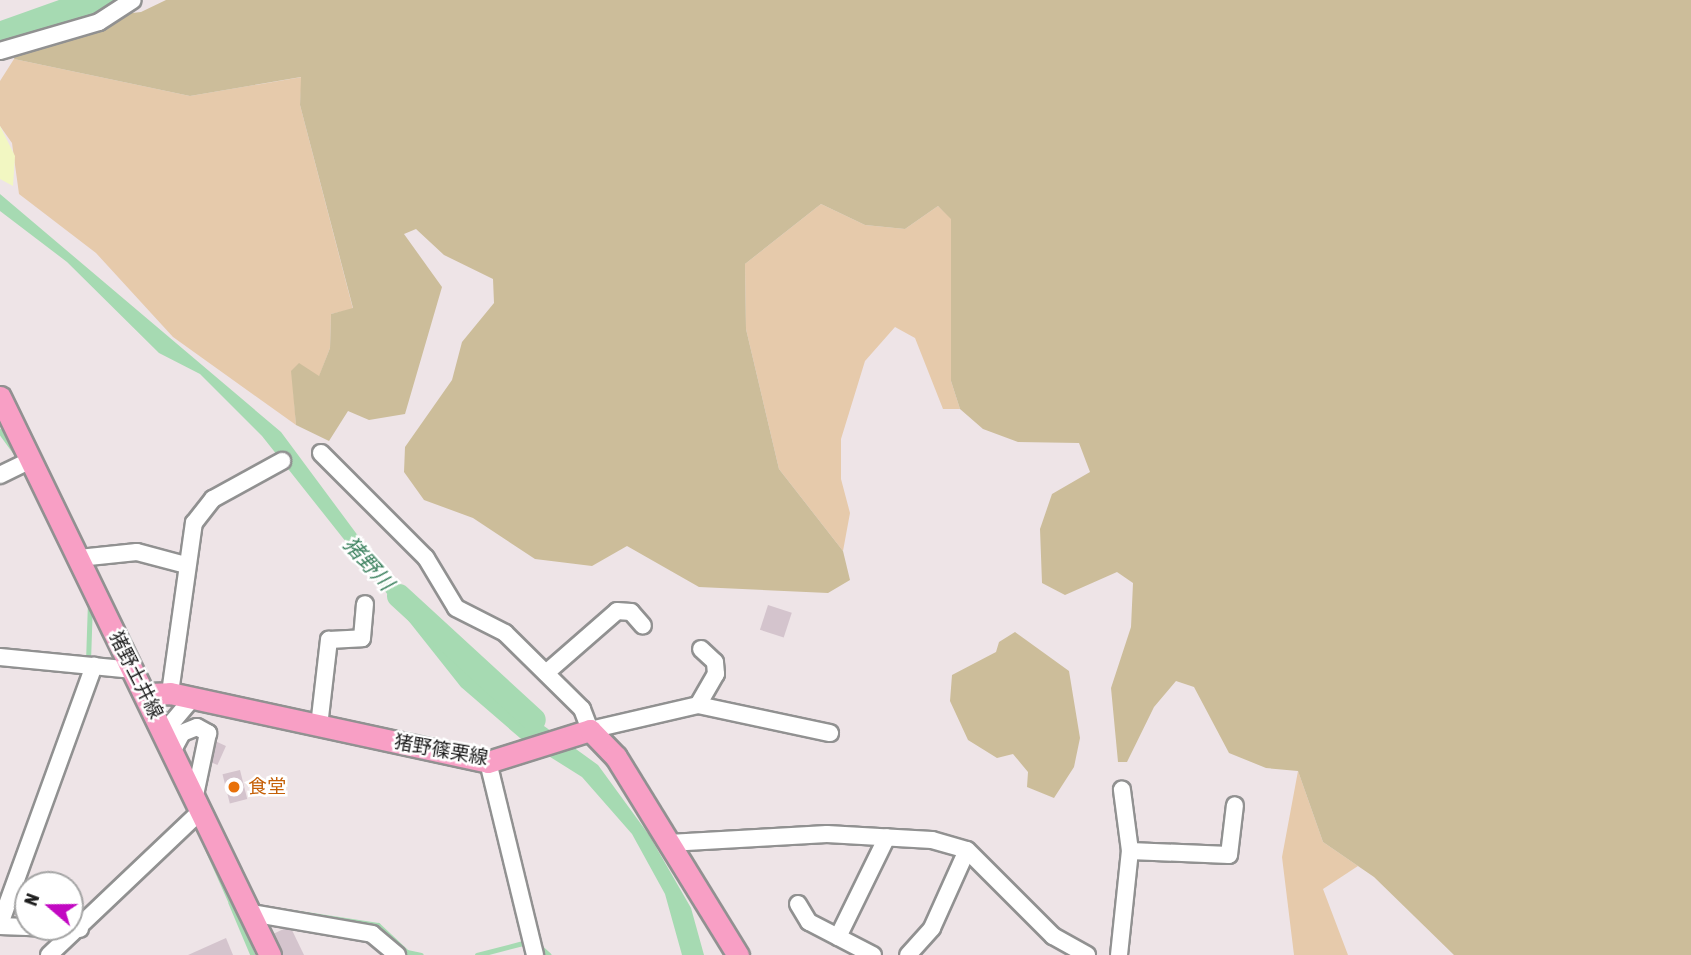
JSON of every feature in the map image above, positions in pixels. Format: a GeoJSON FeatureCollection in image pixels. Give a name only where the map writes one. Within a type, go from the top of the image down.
{"type":"FeatureCollection","features":[{"type":"Feature","properties":{"kind":"main road","name":"猪野土井線"},"geometry":{"type":"LineString","coordinates":[[0,397],[8,425],[31,460],[147,694],[270,955]]}},
{"type":"Feature","properties":{"kind":"main road","name":"猪野篠栗線"},"geometry":{"type":"LineString","coordinates":[[147,694],[170,694],[488,762],[582,730]]}},
{"type":"Feature","properties":{"kind":"main road"},"geometry":{"type":"LineString","coordinates":[[582,730],[616,757],[738,955]]}},
{"type":"Feature","properties":{"kind":"street"},"geometry":{"type":"LineString","coordinates":[[0,51],[99,22],[133,0]]}},
{"type":"Feature","properties":{"kind":"street"},"geometry":{"type":"LineString","coordinates":[[321,453],[426,558],[456,608],[505,633],[582,709],[582,730],[698,705],[830,733]]}},
{"type":"Feature","properties":{"kind":"street"},"geometry":{"type":"LineString","coordinates":[[0,475],[31,460]]}},
{"type":"Feature","properties":{"kind":"street"},"geometry":{"type":"LineString","coordinates":[[170,694],[194,523],[213,499],[282,461]]}},
{"type":"Feature","properties":{"kind":"street"},"geometry":{"type":"LineString","coordinates":[[79,558],[137,552],[186,565]]}},
{"type":"Feature","properties":{"kind":"street"},"geometry":{"type":"LineString","coordinates":[[319,726],[329,640],[362,638],[365,604]]}},
{"type":"Feature","properties":{"kind":"street"},"geometry":{"type":"LineString","coordinates":[[545,673],[617,611],[631,612],[643,626]]}},
{"type":"Feature","properties":{"kind":"street"},"geometry":{"type":"LineString","coordinates":[[698,705],[716,674],[715,662],[701,649]]}},
{"type":"Feature","properties":{"kind":"street"},"geometry":{"type":"LineString","coordinates":[[0,657],[133,670]]}},
{"type":"Feature","properties":{"kind":"street"},"geometry":{"type":"LineString","coordinates":[[0,925],[94,666]]}},
{"type":"Feature","properties":{"kind":"street"},"geometry":{"type":"LineString","coordinates":[[169,741],[191,700]]}},
{"type":"Feature","properties":{"kind":"street"},"geometry":{"type":"LineString","coordinates":[[84,925],[199,802],[208,733],[197,727],[169,741]]}},
{"type":"Feature","properties":{"kind":"street"},"geometry":{"type":"LineString","coordinates":[[488,762],[530,954]]}},
{"type":"Feature","properties":{"kind":"street"},"geometry":{"type":"LineString","coordinates":[[1119,955],[1130,850],[1122,790]]}},
{"type":"Feature","properties":{"kind":"street"},"geometry":{"type":"LineString","coordinates":[[1130,850],[1229,855],[1235,805]]}},
{"type":"Feature","properties":{"kind":"street"},"geometry":{"type":"LineString","coordinates":[[838,937],[887,837]]}},
{"type":"Feature","properties":{"kind":"street"},"geometry":{"type":"LineString","coordinates":[[669,843],[887,837],[967,850],[1053,936],[1087,955]]}},
{"type":"Feature","properties":{"kind":"street"},"geometry":{"type":"LineString","coordinates":[[908,955],[932,928],[967,850]]}},
{"type":"Feature","properties":{"kind":"street"},"geometry":{"type":"LineString","coordinates":[[798,904],[808,922],[873,955]]}},
{"type":"Feature","properties":{"kind":"street"},"geometry":{"type":"LineString","coordinates":[[251,913],[372,934],[397,955]]}},
{"type":"Feature","properties":{"kind":"street"},"geometry":{"type":"LineString","coordinates":[[49,955],[66,941]]}},
{"type":"Feature","properties":{"kind":"shaded area"},"geometry":{"type":"Polygon","coordinates":[[[166,0],[1691,0],[1691,955],[1454,955],[1374,877],[1323,842],[1298,771],[1266,768],[1229,753],[1194,687],[1176,681],[1154,707],[1127,762],[1118,762],[1111,688],[1131,627],[1133,583],[1117,572],[1065,595],[1042,583],[1040,529],[1052,494],[1090,472],[1079,443],[1018,442],[983,429],[960,409],[951,381],[951,219],[938,206],[905,229],[865,225],[821,204],[745,264],[746,329],[779,469],[843,551],[850,580],[828,593],[699,587],[627,546],[592,566],[535,559],[473,518],[424,500],[404,472],[405,447],[452,380],[462,342],[494,303],[493,279],[444,255],[416,229],[404,234],[442,287],[405,414],[369,420],[348,411],[329,441],[296,425],[291,371],[299,363],[319,376],[330,348],[331,314],[353,308],[300,105],[301,77],[190,96],[14,59],[26,25],[141,12],[166,0]]]}},
{"type":"Feature","properties":{"kind":"shaded area"},"geometry":{"type":"Polygon","coordinates":[[[14,59],[190,96],[302,77],[300,105],[353,309],[331,314],[330,348],[319,377],[292,371],[296,425],[173,337],[96,253],[19,194],[12,143],[0,126],[0,81],[14,59]]]}},
{"type":"Feature","properties":{"kind":"shaded area"},"geometry":{"type":"Polygon","coordinates":[[[0,126],[15,156],[13,186],[0,179],[0,126]]]}},
{"type":"Feature","properties":{"kind":"shaded area"},"geometry":{"type":"Polygon","coordinates":[[[821,204],[865,225],[905,229],[938,206],[951,218],[951,381],[960,409],[943,409],[915,338],[895,327],[865,361],[841,439],[841,479],[850,513],[843,551],[779,469],[746,329],[745,264],[821,204]]]}},
{"type":"Feature","properties":{"kind":"shaded area"},"geometry":{"type":"Polygon","coordinates":[[[1015,632],[1069,671],[1080,738],[1074,767],[1054,798],[1027,787],[1028,772],[1013,754],[997,758],[968,740],[950,701],[952,675],[996,652],[999,642],[1015,632]]]}},
{"type":"Feature","properties":{"kind":"shaded area"},"geometry":{"type":"Polygon","coordinates":[[[1298,771],[1323,842],[1358,866],[1323,889],[1348,955],[1294,955],[1282,857],[1298,771]]]}},
{"type":"Feature","properties":{"kind":"water"},"geometry":{"type":"Polygon","coordinates":[[[59,0],[122,0],[68,28],[17,43],[0,40],[0,21],[59,0]]]}},
{"type":"Feature","properties":{"kind":"water"},"geometry":{"type":"Polygon","coordinates":[[[0,194],[281,432],[419,618],[508,700],[598,765],[649,835],[691,908],[704,955],[682,955],[665,894],[632,834],[582,777],[520,738],[461,687],[262,436],[200,374],[159,353],[67,262],[0,211],[0,194]]]}},
{"type":"Feature","properties":{"kind":"building"},"geometry":{"type":"Polygon","coordinates":[[[768,605],[792,613],[784,637],[760,630],[768,605]]]}},
{"type":"Feature","properties":{"kind":"building"},"geometry":{"type":"Polygon","coordinates":[[[215,741],[226,746],[217,765],[206,760],[215,741]]]}},
{"type":"Feature","properties":{"kind":"building","name":"食堂"},"geometry":{"type":"Polygon","coordinates":[[[240,770],[247,799],[230,803],[223,774],[240,770]]]}},
{"type":"Feature","properties":{"kind":"building"},"geometry":{"type":"Polygon","coordinates":[[[290,926],[304,955],[283,955],[273,934],[290,926]]]}},
{"type":"Feature","properties":{"kind":"building"},"geometry":{"type":"Polygon","coordinates":[[[226,938],[233,955],[188,955],[226,938]]]}},
{"type":"Feature","properties":{"kind":"waterway"},"geometry":{"type":"LineString","coordinates":[[0,431],[16,453]]}},
{"type":"Feature","properties":{"kind":"waterway","name":"猪野川"},"geometry":{"type":"LineString","coordinates":[[399,596],[534,720]]}},
{"type":"Feature","properties":{"kind":"waterway"},"geometry":{"type":"LineString","coordinates":[[88,662],[90,601]]}},
{"type":"Feature","properties":{"kind":"waterway"},"geometry":{"type":"LineString","coordinates":[[3,895],[29,821]]}},
{"type":"Feature","properties":{"kind":"waterway"},"geometry":{"type":"LineString","coordinates":[[195,821],[231,902],[239,903]]}},
{"type":"Feature","properties":{"kind":"waterway"},"geometry":{"type":"LineString","coordinates":[[231,903],[253,955]]}},
{"type":"Feature","properties":{"kind":"waterway"},"geometry":{"type":"LineString","coordinates":[[254,906],[378,925],[407,952],[421,955]]}},
{"type":"Feature","properties":{"kind":"waterway"},"geometry":{"type":"LineString","coordinates":[[477,955],[527,942]]}},
{"type":"Feature","properties":{"kind":"waterway"},"geometry":{"type":"LineString","coordinates":[[539,946],[549,955]]}},
{"type":"Feature","properties":{"kind":"place","name":"食堂"},"geometry":{"type":"Point","coordinates":[234,787]}}]}
